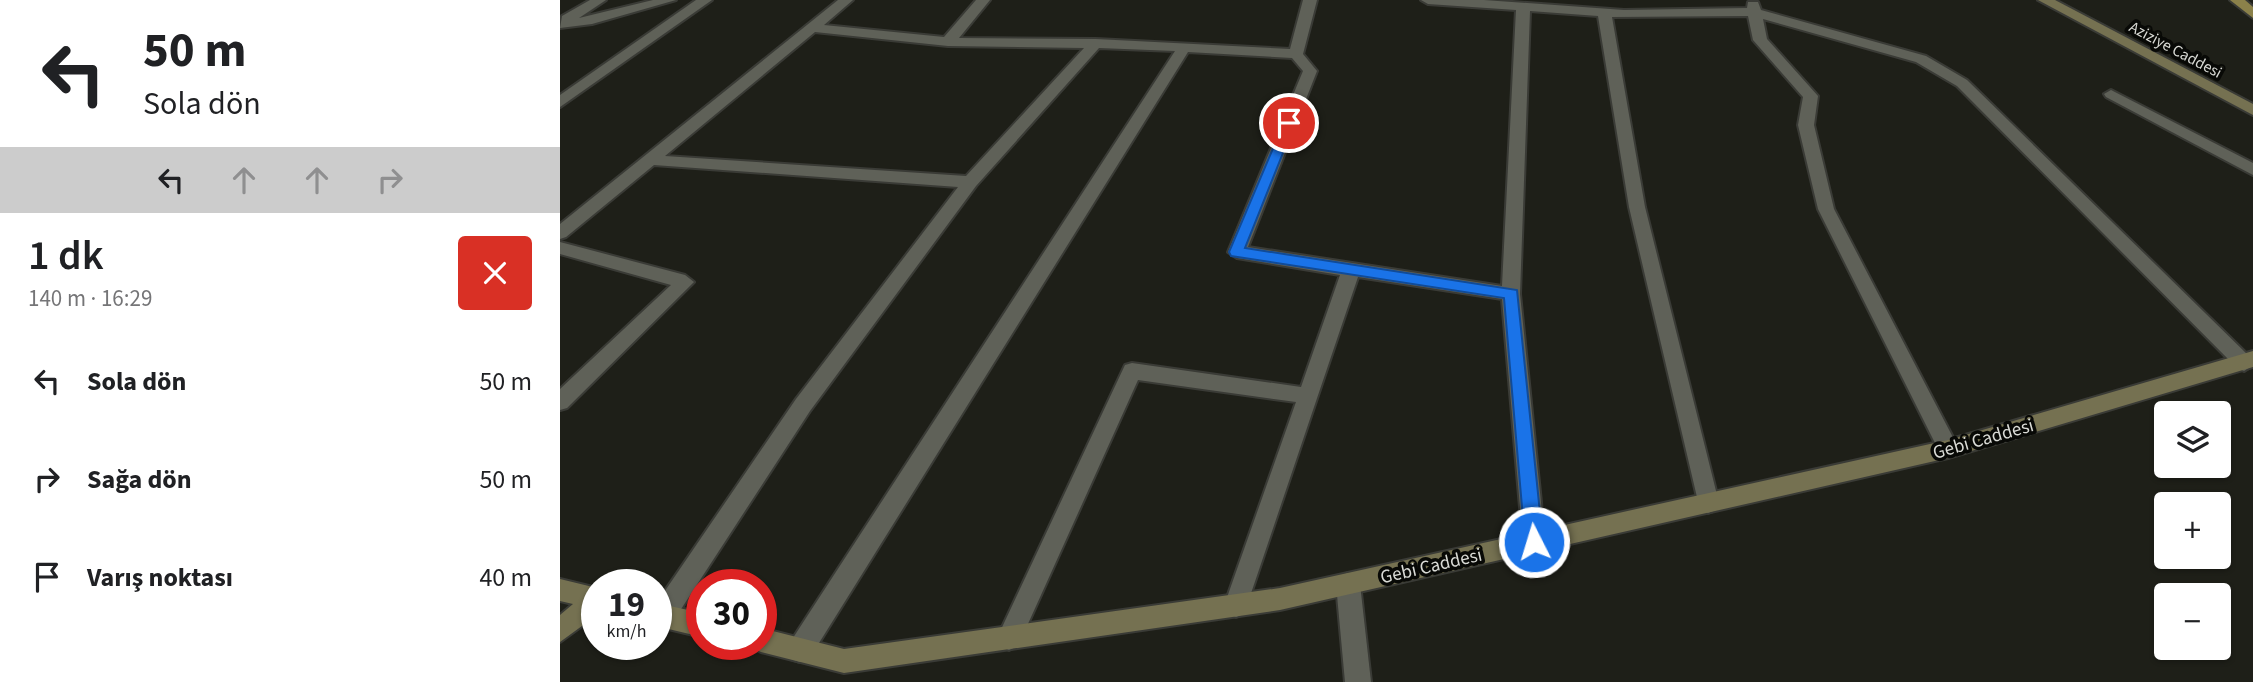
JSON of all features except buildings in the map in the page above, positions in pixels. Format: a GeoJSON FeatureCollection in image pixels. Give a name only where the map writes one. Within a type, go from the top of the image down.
{"type":"FeatureCollection","features":[{"type":"Feature","properties":{"kind":"main road","name":"Aziziye Caddesi"},"geometry":{"type":"LineString","coordinates":[[2045,0],[2253,110]]}},
{"type":"Feature","properties":{"kind":"main road"},"geometry":{"type":"LineString","coordinates":[[2237,0],[2253,14]]}},
{"type":"Feature","properties":{"kind":"main road","name":"Gebi Caddesi"},"geometry":{"type":"LineString","coordinates":[[777,644],[844,661],[1236,606],[1348,584],[1948,449],[2249,361]]}},
{"type":"Feature","properties":{"kind":"main road"},"geometry":{"type":"LineString","coordinates":[[560,590],[581,595]]}},
{"type":"Feature","properties":{"kind":"main road"},"geometry":{"type":"LineString","coordinates":[[560,630],[581,612]]}},
{"type":"Feature","properties":{"kind":"street"},"geometry":{"type":"LineString","coordinates":[[560,23],[599,0]]}},
{"type":"Feature","properties":{"kind":"street"},"geometry":{"type":"LineString","coordinates":[[560,23],[592,20],[669,0]]}},
{"type":"Feature","properties":{"kind":"street"},"geometry":{"type":"LineString","coordinates":[[560,102],[705,0]]}},
{"type":"Feature","properties":{"kind":"street"},"geometry":{"type":"LineString","coordinates":[[560,233],[846,0]]}},
{"type":"Feature","properties":{"kind":"street"},"geometry":{"type":"LineString","coordinates":[[948,42],[984,0]]}},
{"type":"Feature","properties":{"kind":"street"},"geometry":{"type":"LineString","coordinates":[[1296,54],[1310,0]]}},
{"type":"Feature","properties":{"kind":"street"},"geometry":{"type":"LineString","coordinates":[[1428,0],[1604,12],[1753,6],[1921,59],[1962,83],[2249,361]]}},
{"type":"Feature","properties":{"kind":"street"},"geometry":{"type":"LineString","coordinates":[[1753,6],[1760,40],[1811,96],[1806,125],[1826,209],[1948,449]]}},
{"type":"Feature","properties":{"kind":"street"},"geometry":{"type":"LineString","coordinates":[[1523,7],[1511,294],[1534,542]]}},
{"type":"Feature","properties":{"kind":"street"},"geometry":{"type":"LineString","coordinates":[[1604,12],[1637,207],[1709,503]]}},
{"type":"Feature","properties":{"kind":"street"},"geometry":{"type":"LineString","coordinates":[[813,28],[948,42],[1096,43],[1296,54],[1310,71],[1237,252],[1511,294]]}},
{"type":"Feature","properties":{"kind":"street"},"geometry":{"type":"LineString","coordinates":[[672,596],[803,405],[970,182],[1096,43]]}},
{"type":"Feature","properties":{"kind":"street"},"geometry":{"type":"LineString","coordinates":[[800,650],[1184,48]]}},
{"type":"Feature","properties":{"kind":"street"},"geometry":{"type":"LineString","coordinates":[[2111,94],[2253,170]]}},
{"type":"Feature","properties":{"kind":"street"},"geometry":{"type":"LineString","coordinates":[[652,160],[970,182]]}},
{"type":"Feature","properties":{"kind":"street"},"geometry":{"type":"LineString","coordinates":[[560,248],[685,282],[560,402]]}},
{"type":"Feature","properties":{"kind":"street"},"geometry":{"type":"LineString","coordinates":[[1236,606],[1351,270]]}},
{"type":"Feature","properties":{"kind":"street"},"geometry":{"type":"LineString","coordinates":[[1009,638],[1132,371],[1308,396]]}},
{"type":"Feature","properties":{"kind":"street"},"geometry":{"type":"LineString","coordinates":[[1348,584],[1358,682]]}},
{"type":"Feature","properties":{"kind":"route"},"geometry":{"type":"LineString","coordinates":[[1289,123],[1237,252],[1511,294],[1534,542]]}}]}
